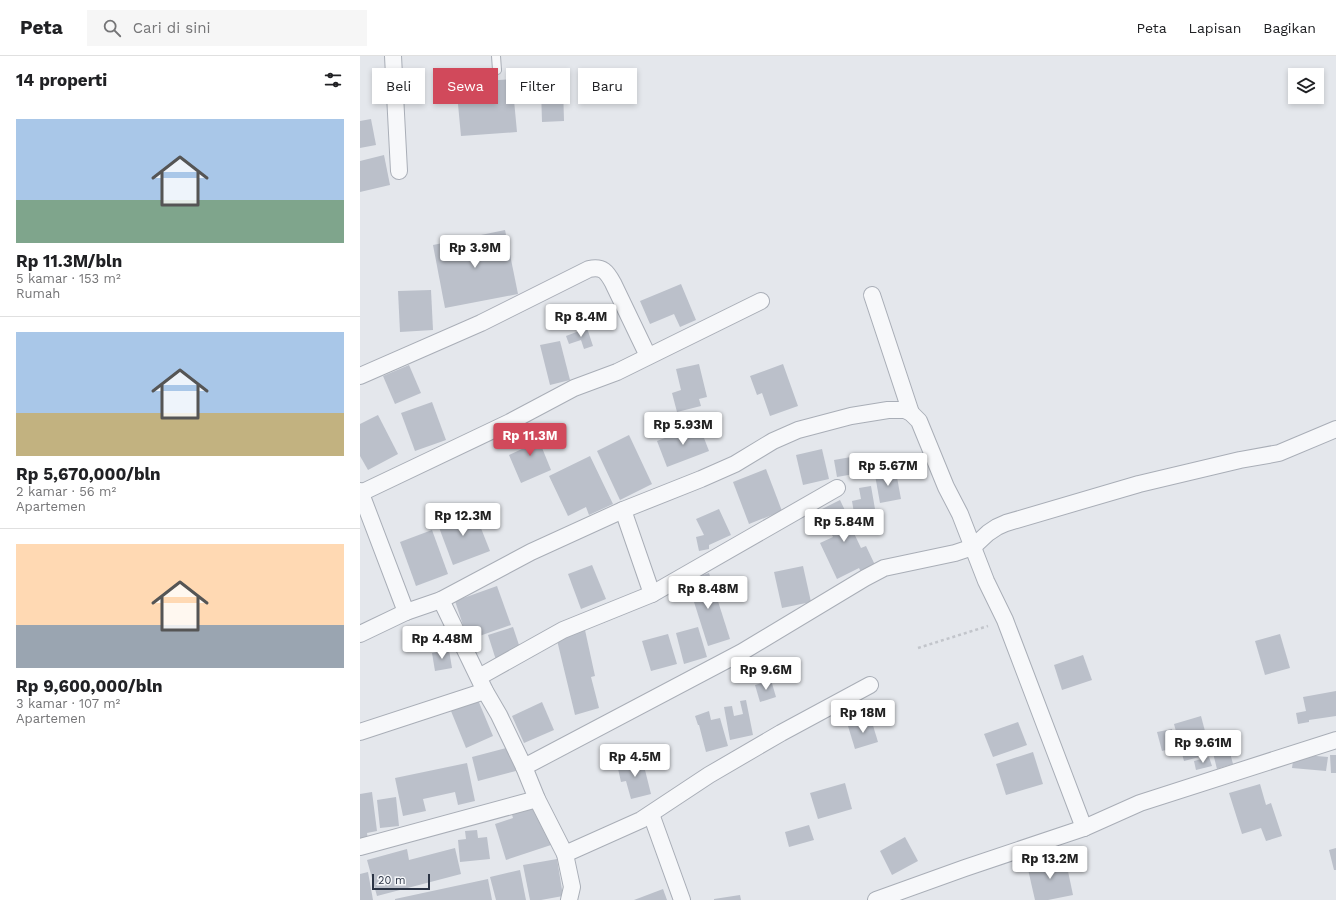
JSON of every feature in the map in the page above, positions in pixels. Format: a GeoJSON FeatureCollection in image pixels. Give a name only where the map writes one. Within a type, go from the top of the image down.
{"type":"FeatureCollection","features":[{"type":"Feature","properties":{"kind":"street"},"geometry":{"type":"LineString","coordinates":[[393,56],[399,171]]}},
{"type":"Feature","properties":{"kind":"street"},"geometry":{"type":"LineString","coordinates":[[360,376],[481,323],[589,269],[596,268],[602,269],[614,283],[648,356]]}},
{"type":"Feature","properties":{"kind":"street"},"geometry":{"type":"LineString","coordinates":[[872,295],[911,413]]}},
{"type":"Feature","properties":{"kind":"street"},"geometry":{"type":"LineString","coordinates":[[406,612],[360,492],[510,422],[574,388],[617,372],[761,301]]}},
{"type":"Feature","properties":{"kind":"street"},"geometry":{"type":"LineString","coordinates":[[360,634],[406,612],[441,600],[531,552],[623,510],[701,480],[735,464],[772,441],[798,430],[851,416],[888,410],[905,410],[911,413],[918,421],[946,487],[960,514],[986,581],[1005,620],[1084,828]]}},
{"type":"Feature","properties":{"kind":"street"},"geometry":{"type":"LineString","coordinates":[[524,767],[742,652],[884,568],[955,553],[973,547],[988,533],[1006,523],[1139,484],[1240,460],[1279,453],[1336,429]]}},
{"type":"Feature","properties":{"kind":"street"},"geometry":{"type":"LineString","coordinates":[[360,732],[482,684],[562,630],[652,594],[837,488]]}},
{"type":"Feature","properties":{"kind":"street"},"geometry":{"type":"LineString","coordinates":[[623,510],[652,594]]}},
{"type":"Feature","properties":{"kind":"street"},"geometry":{"type":"LineString","coordinates":[[441,600],[482,684],[499,715],[524,767],[537,799],[565,854],[572,887],[569,900]]}},
{"type":"Feature","properties":{"kind":"street"},"geometry":{"type":"LineString","coordinates":[[565,854],[652,814],[709,775],[781,733],[870,685]]}},
{"type":"Feature","properties":{"kind":"street"},"geometry":{"type":"LineString","coordinates":[[876,900],[1084,828],[1140,803],[1336,740]]}},
{"type":"Feature","properties":{"kind":"street"},"geometry":{"type":"LineString","coordinates":[[360,847],[537,799]]}},
{"type":"Feature","properties":{"kind":"street"},"geometry":{"type":"LineString","coordinates":[[652,814],[682,900]]}},
{"type":"Feature","properties":{"kind":"lane"},"geometry":{"type":"LineString","coordinates":[[496,56],[497,68]]}},
{"type":"Feature","properties":{"kind":"path"},"geometry":{"type":"LineString","coordinates":[[918,648],[1005,620]]}},
{"type":"Feature","properties":{"kind":"building"},"geometry":{"type":"Polygon","coordinates":[[[506,79],[506,104],[514,104],[517,132],[461,136],[458,104],[498,104],[498,80],[506,79]]]}},
{"type":"Feature","properties":{"kind":"building"},"geometry":{"type":"Polygon","coordinates":[[[541,104],[563,104],[564,121],[542,122],[541,104]]]}},
{"type":"Feature","properties":{"kind":"building"},"geometry":{"type":"Polygon","coordinates":[[[371,119],[376,145],[360,148],[360,121],[371,119]]]}},
{"type":"Feature","properties":{"kind":"building"},"geometry":{"type":"Polygon","coordinates":[[[384,155],[390,185],[360,192],[360,161],[384,155]]]}},
{"type":"Feature","properties":{"kind":"building"},"geometry":{"type":"Polygon","coordinates":[[[505,230],[518,294],[445,308],[433,245],[505,230]]]}},
{"type":"Feature","properties":{"kind":"building"},"geometry":{"type":"Polygon","coordinates":[[[681,284],[696,320],[680,327],[674,314],[650,324],[640,301],[681,284]]]}},
{"type":"Feature","properties":{"kind":"building"},"geometry":{"type":"Polygon","coordinates":[[[431,290],[433,330],[400,332],[398,291],[431,290]]]}},
{"type":"Feature","properties":{"kind":"building"},"geometry":{"type":"Polygon","coordinates":[[[587,328],[593,346],[584,349],[581,340],[569,344],[566,336],[587,328]]]}},
{"type":"Feature","properties":{"kind":"building"},"geometry":{"type":"Polygon","coordinates":[[[560,341],[570,380],[550,385],[540,345],[560,341]]]}},
{"type":"Feature","properties":{"kind":"building"},"geometry":{"type":"Polygon","coordinates":[[[699,364],[707,397],[699,399],[701,406],[677,412],[672,393],[681,390],[676,369],[699,364]]]}},
{"type":"Feature","properties":{"kind":"building"},"geometry":{"type":"Polygon","coordinates":[[[783,364],[798,406],[770,416],[762,393],[757,395],[750,376],[783,364]]]}},
{"type":"Feature","properties":{"kind":"building"},"geometry":{"type":"Polygon","coordinates":[[[409,365],[421,393],[395,404],[383,376],[409,365]]]}},
{"type":"Feature","properties":{"kind":"building"},"geometry":{"type":"Polygon","coordinates":[[[432,402],[446,440],[415,451],[401,413],[432,402]]]}},
{"type":"Feature","properties":{"kind":"building"},"geometry":{"type":"Polygon","coordinates":[[[378,415],[398,454],[368,470],[360,456],[360,424],[378,415]]]}},
{"type":"Feature","properties":{"kind":"building"},"geometry":{"type":"Polygon","coordinates":[[[699,425],[709,451],[667,467],[657,441],[699,425]]]}},
{"type":"Feature","properties":{"kind":"building"},"geometry":{"type":"Polygon","coordinates":[[[534,428],[551,470],[521,483],[509,455],[522,449],[516,436],[534,428]]]}},
{"type":"Feature","properties":{"kind":"building"},"geometry":{"type":"Polygon","coordinates":[[[629,435],[652,484],[620,500],[597,451],[629,435]]]}},
{"type":"Feature","properties":{"kind":"building"},"geometry":{"type":"Polygon","coordinates":[[[822,449],[829,479],[803,485],[796,455],[822,449]]]}},
{"type":"Feature","properties":{"kind":"building"},"geometry":{"type":"Polygon","coordinates":[[[590,456],[613,504],[589,515],[586,507],[568,516],[549,476],[590,456]]]}},
{"type":"Feature","properties":{"kind":"building"},"geometry":{"type":"Polygon","coordinates":[[[851,457],[854,474],[837,477],[834,460],[851,457]]]}},
{"type":"Feature","properties":{"kind":"building"},"geometry":{"type":"Polygon","coordinates":[[[766,469],[782,511],[749,524],[733,482],[766,469]]]}},
{"type":"Feature","properties":{"kind":"building"},"geometry":{"type":"Polygon","coordinates":[[[896,472],[901,499],[880,503],[875,475],[896,472]]]}},
{"type":"Feature","properties":{"kind":"building"},"geometry":{"type":"Polygon","coordinates":[[[871,486],[875,509],[854,513],[852,501],[861,499],[859,488],[871,486]]]}},
{"type":"Feature","properties":{"kind":"building"},"geometry":{"type":"Polygon","coordinates":[[[840,500],[861,548],[866,546],[875,565],[861,572],[859,568],[837,579],[820,543],[833,537],[820,510],[840,500]]]}},
{"type":"Feature","properties":{"kind":"building"},"geometry":{"type":"Polygon","coordinates":[[[473,508],[490,551],[453,565],[437,522],[473,508]]]}},
{"type":"Feature","properties":{"kind":"building"},"geometry":{"type":"Polygon","coordinates":[[[719,509],[731,535],[709,545],[709,549],[699,551],[696,537],[704,535],[696,519],[719,509]]]}},
{"type":"Feature","properties":{"kind":"building"},"geometry":{"type":"Polygon","coordinates":[[[432,530],[448,574],[416,586],[400,542],[432,530]]]}},
{"type":"Feature","properties":{"kind":"building"},"geometry":{"type":"Polygon","coordinates":[[[592,565],[606,599],[581,609],[568,574],[592,565]]]}},
{"type":"Feature","properties":{"kind":"building"},"geometry":{"type":"Polygon","coordinates":[[[803,566],[811,602],[782,608],[774,572],[803,566]]]}},
{"type":"Feature","properties":{"kind":"building"},"geometry":{"type":"Polygon","coordinates":[[[709,573],[730,639],[708,646],[687,580],[709,573]]]}},
{"type":"Feature","properties":{"kind":"building"},"geometry":{"type":"Polygon","coordinates":[[[497,586],[511,625],[468,640],[455,601],[497,586]]]}},
{"type":"Feature","properties":{"kind":"building"},"geometry":{"type":"Polygon","coordinates":[[[513,627],[521,651],[496,660],[488,635],[513,627]]]}},
{"type":"Feature","properties":{"kind":"building"},"geometry":{"type":"Polygon","coordinates":[[[698,627],[707,657],[684,664],[676,633],[698,627]]]}},
{"type":"Feature","properties":{"kind":"building"},"geometry":{"type":"Polygon","coordinates":[[[585,630],[595,676],[591,677],[599,708],[575,715],[556,636],[585,630]]]}},
{"type":"Feature","properties":{"kind":"building"},"geometry":{"type":"Polygon","coordinates":[[[668,634],[677,664],[651,671],[642,641],[668,634]]]}},
{"type":"Feature","properties":{"kind":"building"},"geometry":{"type":"Polygon","coordinates":[[[1280,634],[1290,668],[1265,675],[1255,641],[1280,634]]]}},
{"type":"Feature","properties":{"kind":"building"},"geometry":{"type":"Polygon","coordinates":[[[449,650],[452,668],[435,671],[432,653],[449,650]]]}},
{"type":"Feature","properties":{"kind":"building"},"geometry":{"type":"Polygon","coordinates":[[[1083,655],[1092,680],[1062,690],[1054,665],[1083,655]]]}},
{"type":"Feature","properties":{"kind":"building"},"geometry":{"type":"Polygon","coordinates":[[[771,680],[776,697],[760,702],[755,685],[771,680]]]}},
{"type":"Feature","properties":{"kind":"building"},"geometry":{"type":"Polygon","coordinates":[[[1336,691],[1336,716],[1309,720],[1309,722],[1298,724],[1296,713],[1306,711],[1303,697],[1336,691]]]}},
{"type":"Feature","properties":{"kind":"building"},"geometry":{"type":"Polygon","coordinates":[[[478,700],[493,736],[466,748],[451,711],[478,700]]]}},
{"type":"Feature","properties":{"kind":"building"},"geometry":{"type":"Polygon","coordinates":[[[746,700],[753,735],[730,740],[724,707],[732,706],[734,716],[743,714],[740,701],[746,700]]]}},
{"type":"Feature","properties":{"kind":"building"},"geometry":{"type":"Polygon","coordinates":[[[542,702],[554,730],[524,743],[512,716],[542,702]]]}},
{"type":"Feature","properties":{"kind":"building"},"geometry":{"type":"Polygon","coordinates":[[[709,711],[711,720],[720,718],[728,746],[706,752],[695,716],[709,711]]]}},
{"type":"Feature","properties":{"kind":"building"},"geometry":{"type":"Polygon","coordinates":[[[1201,716],[1211,754],[1184,761],[1174,724],[1201,716]]]}},
{"type":"Feature","properties":{"kind":"building"},"geometry":{"type":"Polygon","coordinates":[[[871,719],[878,742],[855,749],[848,726],[871,719]]]}},
{"type":"Feature","properties":{"kind":"building"},"geometry":{"type":"Polygon","coordinates":[[[1018,722],[1027,745],[993,757],[984,734],[1018,722]]]}},
{"type":"Feature","properties":{"kind":"building"},"geometry":{"type":"Polygon","coordinates":[[[1172,729],[1177,747],[1162,751],[1157,732],[1172,729]]]}},
{"type":"Feature","properties":{"kind":"building"},"geometry":{"type":"Polygon","coordinates":[[[510,747],[516,771],[478,781],[472,757],[510,747]]]}},
{"type":"Feature","properties":{"kind":"building"},"geometry":{"type":"Polygon","coordinates":[[[1229,749],[1233,764],[1217,769],[1213,753],[1229,749]]]}},
{"type":"Feature","properties":{"kind":"building"},"geometry":{"type":"Polygon","coordinates":[[[1033,752],[1043,784],[1006,795],[996,764],[1033,752]]]}},
{"type":"Feature","properties":{"kind":"building"},"geometry":{"type":"Polygon","coordinates":[[[1294,754],[1328,757],[1326,771],[1292,768],[1294,754]]]}},
{"type":"Feature","properties":{"kind":"building"},"geometry":{"type":"Polygon","coordinates":[[[1330,755],[1336,755],[1336,773],[1331,773],[1330,755]]]}},
{"type":"Feature","properties":{"kind":"building"},"geometry":{"type":"Polygon","coordinates":[[[1209,757],[1212,766],[1196,770],[1194,761],[1209,757]]]}},
{"type":"Feature","properties":{"kind":"building"},"geometry":{"type":"Polygon","coordinates":[[[642,758],[651,794],[631,799],[626,781],[621,782],[617,764],[642,758]]]}},
{"type":"Feature","properties":{"kind":"building"},"geometry":{"type":"Polygon","coordinates":[[[467,763],[475,801],[458,805],[455,792],[423,799],[426,811],[403,816],[395,778],[467,763]]]}},
{"type":"Feature","properties":{"kind":"building"},"geometry":{"type":"Polygon","coordinates":[[[845,783],[852,809],[818,819],[810,793],[845,783]]]}},
{"type":"Feature","properties":{"kind":"building"},"geometry":{"type":"Polygon","coordinates":[[[1260,784],[1266,805],[1271,803],[1282,836],[1266,841],[1261,828],[1242,834],[1229,793],[1260,784]]]}},
{"type":"Feature","properties":{"kind":"building"},"geometry":{"type":"Polygon","coordinates":[[[372,792],[377,831],[367,833],[368,840],[360,841],[360,794],[372,792]]]}},
{"type":"Feature","properties":{"kind":"building"},"geometry":{"type":"Polygon","coordinates":[[[396,797],[399,826],[380,828],[377,800],[396,797]]]}},
{"type":"Feature","properties":{"kind":"building"},"geometry":{"type":"Polygon","coordinates":[[[537,802],[551,845],[506,860],[495,824],[513,818],[511,811],[537,802]]]}},
{"type":"Feature","properties":{"kind":"building"},"geometry":{"type":"Polygon","coordinates":[[[809,825],[814,840],[789,847],[785,832],[809,825]]]}},
{"type":"Feature","properties":{"kind":"building"},"geometry":{"type":"Polygon","coordinates":[[[477,830],[478,838],[487,837],[490,859],[460,862],[458,840],[466,839],[465,831],[477,830]]]}},
{"type":"Feature","properties":{"kind":"building"},"geometry":{"type":"Polygon","coordinates":[[[905,837],[918,861],[892,875],[880,851],[905,837]]]}},
{"type":"Feature","properties":{"kind":"building"},"geometry":{"type":"Polygon","coordinates":[[[455,848],[461,874],[377,896],[367,860],[407,849],[409,860],[455,848]]]}},
{"type":"Feature","properties":{"kind":"building"},"geometry":{"type":"Polygon","coordinates":[[[1336,848],[1336,870],[1334,870],[1329,850],[1336,848]]]}},
{"type":"Feature","properties":{"kind":"building"},"geometry":{"type":"Polygon","coordinates":[[[1065,857],[1073,895],[1048,900],[1035,900],[1027,865],[1065,857]]]}},
{"type":"Feature","properties":{"kind":"building"},"geometry":{"type":"Polygon","coordinates":[[[557,859],[563,896],[541,900],[530,900],[523,865],[557,859]]]}},
{"type":"Feature","properties":{"kind":"building"},"geometry":{"type":"Polygon","coordinates":[[[520,870],[526,900],[496,900],[490,877],[520,870]]]}},
{"type":"Feature","properties":{"kind":"building"},"geometry":{"type":"Polygon","coordinates":[[[368,872],[373,900],[360,900],[360,874],[368,872]]]}},
{"type":"Feature","properties":{"kind":"building"},"geometry":{"type":"Polygon","coordinates":[[[488,879],[492,900],[395,900],[395,899],[488,879]]]}},
{"type":"Feature","properties":{"kind":"building"},"geometry":{"type":"Polygon","coordinates":[[[663,889],[667,900],[634,900],[663,889]]]}},
{"type":"Feature","properties":{"kind":"building"},"geometry":{"type":"Polygon","coordinates":[[[740,895],[741,900],[714,900],[714,899],[740,895]]]}}]}
